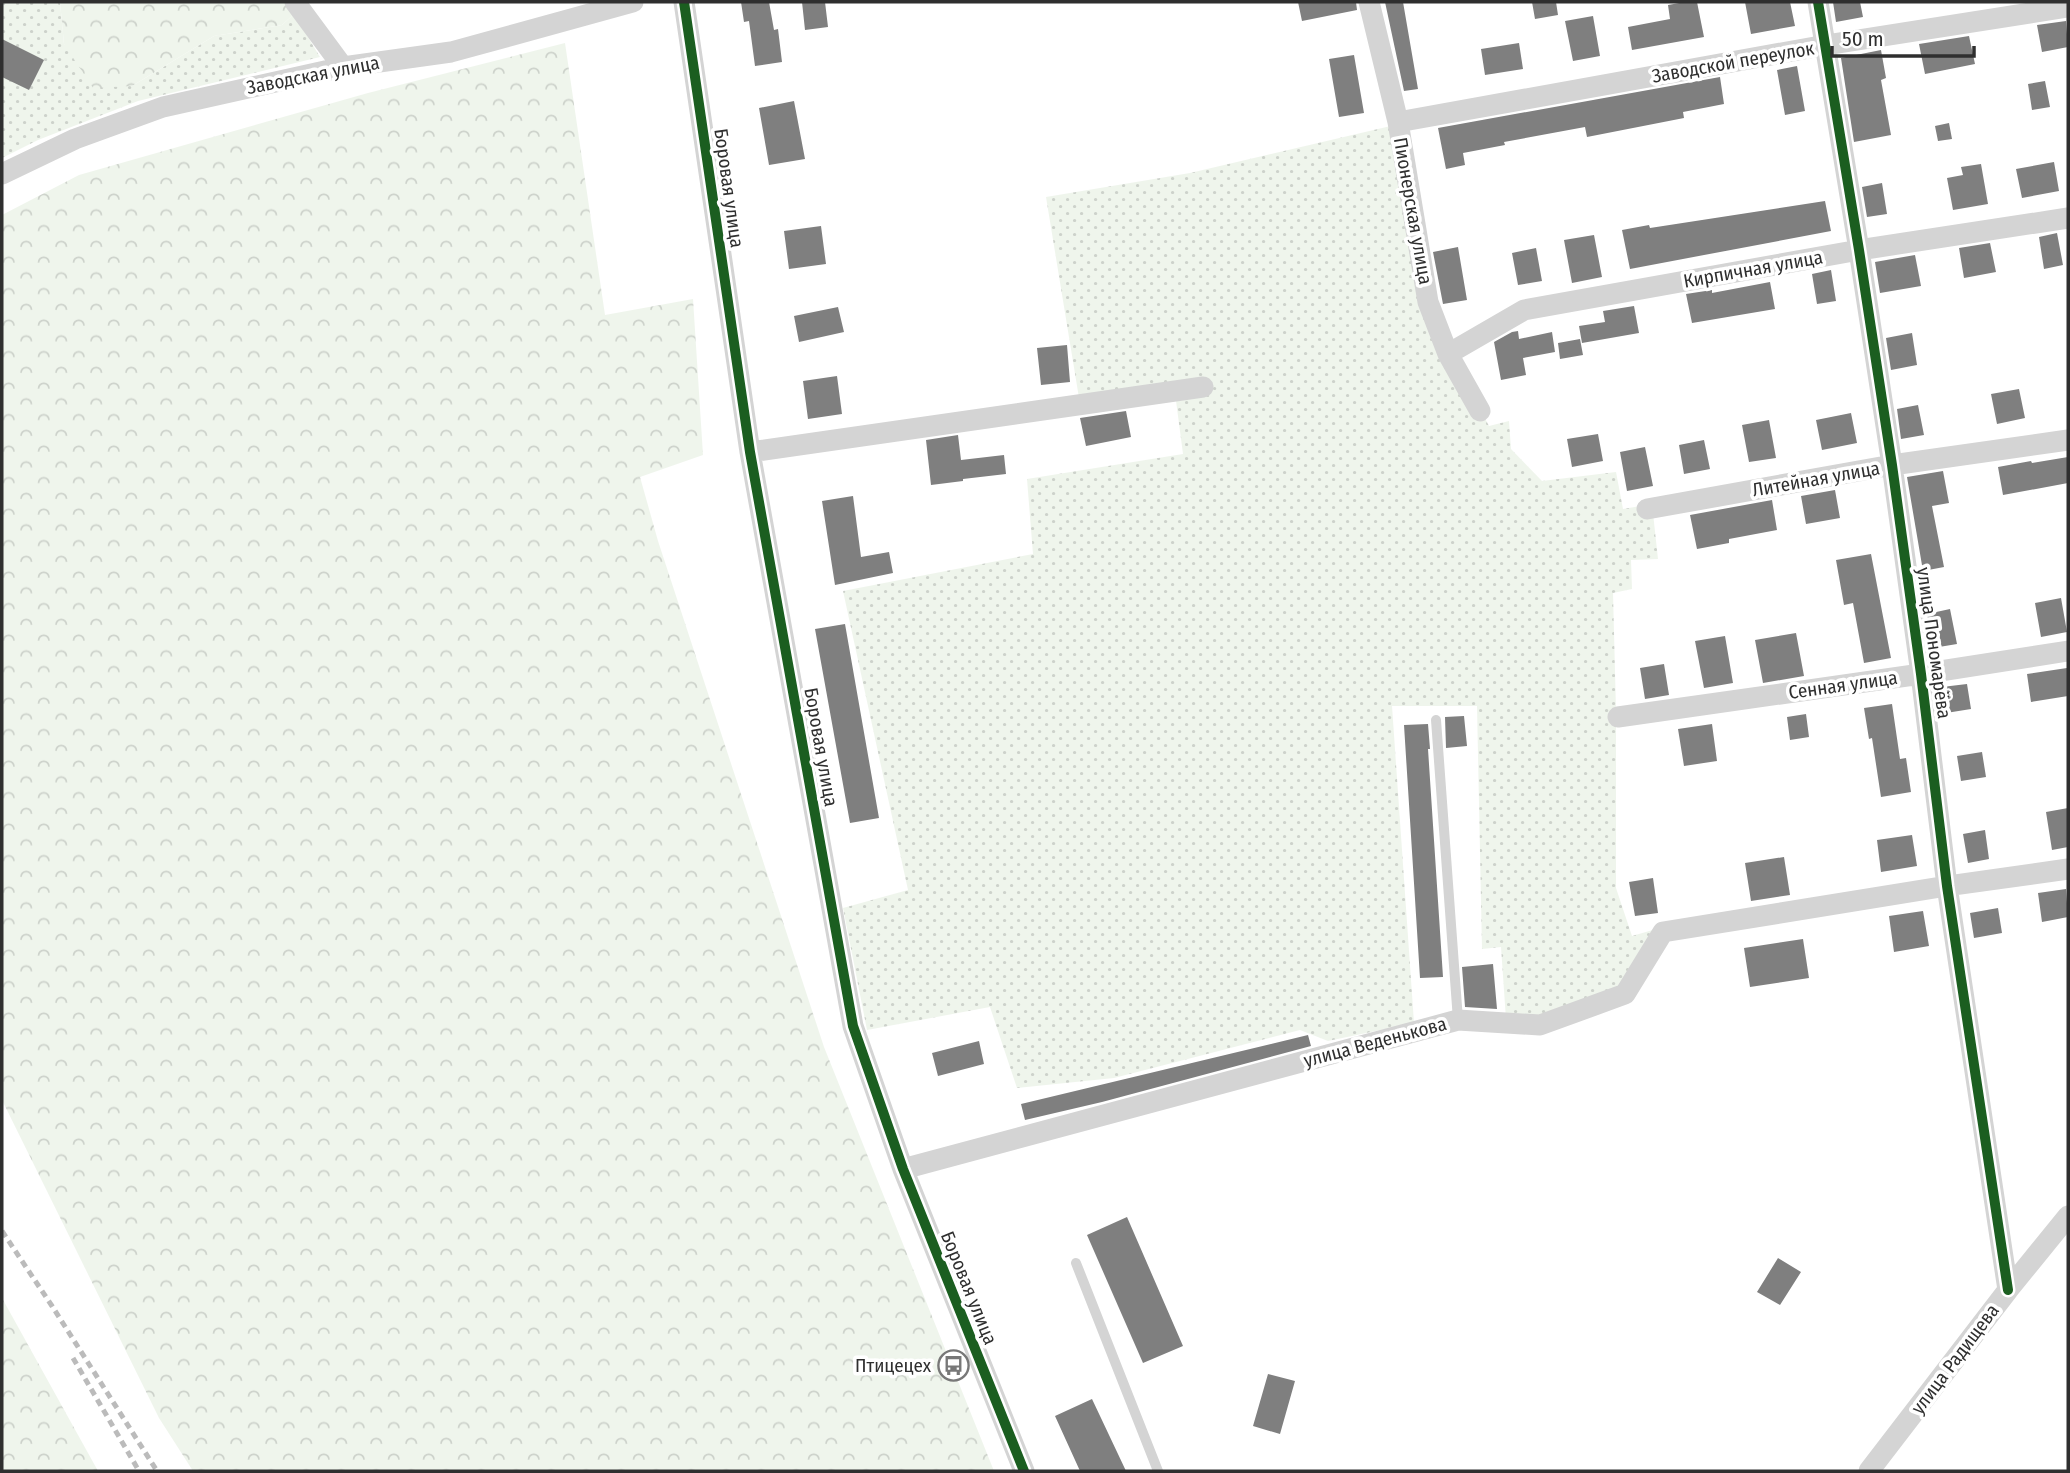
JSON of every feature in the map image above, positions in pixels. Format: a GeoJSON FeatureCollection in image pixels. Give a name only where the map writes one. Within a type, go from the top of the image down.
{"type":"FeatureCollection","features":[{"type":"Feature","properties":{"kind":"street"},"geometry":{"type":"LineString","coordinates":[[295,2],[343,67]]}},
{"type":"Feature","properties":{"kind":"street","name":"Заводская улица"},"geometry":{"type":"LineString","coordinates":[[2,174],[75,139],[163,107],[343,67],[451,52],[633,2]]}},
{"type":"Feature","properties":{"kind":"street","name":"Боровая улица"},"geometry":{"type":"LineString","coordinates":[[684,2],[750,452],[853,1026],[903,1169],[1024,1471]]}},
{"type":"Feature","properties":{"kind":"street","name":"Пионерская улица"},"geometry":{"type":"LineString","coordinates":[[1369,2],[1398,122],[1428,302],[1448,354],[1480,411]]}},
{"type":"Feature","properties":{"kind":"street","name":"улица Пономарёва"},"geometry":{"type":"LineString","coordinates":[[1818,2],[1892,466],[1947,886],[2008,1290]]}},
{"type":"Feature","properties":{"kind":"street","name":"Заводской переулок"},"geometry":{"type":"LineString","coordinates":[[1398,122],[1826,44],[2068,7]]}},
{"type":"Feature","properties":{"kind":"street","name":"Кирпичная улица"},"geometry":{"type":"LineString","coordinates":[[1448,354],[1524,310],[1859,250],[2068,218]]}},
{"type":"Feature","properties":{"kind":"street"},"geometry":{"type":"LineString","coordinates":[[750,452],[1203,387]]}},
{"type":"Feature","properties":{"kind":"street","name":"Литейная улица"},"geometry":{"type":"LineString","coordinates":[[1647,509],[1892,466],[2068,440]]}},
{"type":"Feature","properties":{"kind":"street","name":"Сенная улица"},"geometry":{"type":"LineString","coordinates":[[1618,717],[2068,651]]}},
{"type":"Feature","properties":{"kind":"street","name":"улица Веденькова"},"geometry":{"type":"LineString","coordinates":[[903,1169],[1458,1020],[1540,1025],[1625,994],[1663,932],[2068,869]]}},
{"type":"Feature","properties":{"kind":"street","name":"улица Радищева"},"geometry":{"type":"LineString","coordinates":[[1869,1471],[2068,1216]]}},
{"type":"Feature","properties":{"kind":"lane"},"geometry":{"type":"LineString","coordinates":[[1436,720],[1458,1020]]}},
{"type":"Feature","properties":{"kind":"lane"},"geometry":{"type":"LineString","coordinates":[[1076,1263],[1158,1471]]}},
{"type":"Feature","properties":{"kind":"green space"},"geometry":{"type":"Polygon","coordinates":[[[2,2],[60,2],[64,44],[132,86],[214,36],[282,25],[294,14],[320,57],[138,101],[38,140],[2,158],[2,2]]]}},
{"type":"Feature","properties":{"kind":"green space"},"geometry":{"type":"Polygon","coordinates":[[[60,2],[285,2],[294,14],[282,25],[214,36],[132,86],[93,88],[64,44],[60,2]]]}},
{"type":"Feature","properties":{"kind":"green space"},"geometry":{"type":"Polygon","coordinates":[[[565,43],[605,315],[693,299],[703,455],[640,477],[658,541],[824,1047],[994,1471],[193,1471],[159,1418],[2,1100],[2,215],[79,175],[368,93],[565,43]]]}},
{"type":"Feature","properties":{"kind":"green space"},"geometry":{"type":"Polygon","coordinates":[[[1395,125],[1423,301],[1489,426],[1509,421],[1511,449],[1542,481],[1616,472],[1623,509],[1652,504],[1658,559],[1631,560],[1632,589],[1613,593],[1616,888],[1632,936],[1663,927],[1621,991],[1542,1018],[1506,1019],[1501,947],[1482,949],[1477,706],[1392,706],[1414,1023],[1328,1041],[1300,1030],[1114,1078],[1017,1088],[990,1007],[867,1030],[843,908],[908,890],[843,591],[1033,554],[1027,479],[1183,454],[1175,393],[1079,398],[1046,197],[1190,173],[1395,125]]]}},
{"type":"Feature","properties":{"kind":"green space"},"geometry":{"type":"Polygon","coordinates":[[[2,1298],[98,1471],[2,1471],[2,1298]]]}},
{"type":"Feature","properties":{"kind":"building"},"geometry":{"type":"Polygon","coordinates":[[[741,2],[769,2],[774,30],[778,29],[782,62],[755,66],[749,21],[744,22],[741,2]]]}},
{"type":"Feature","properties":{"kind":"building"},"geometry":{"type":"Polygon","coordinates":[[[802,2],[825,2],[828,27],[805,30],[802,2]]]}},
{"type":"Feature","properties":{"kind":"building"},"geometry":{"type":"Polygon","coordinates":[[[1298,2],[1356,2],[1357,10],[1302,21],[1298,2]]]}},
{"type":"Feature","properties":{"kind":"building"},"geometry":{"type":"Polygon","coordinates":[[[1385,2],[1403,2],[1418,89],[1404,91],[1385,2]]]}},
{"type":"Feature","properties":{"kind":"building"},"geometry":{"type":"Polygon","coordinates":[[[1532,2],[1556,2],[1558,15],[1535,19],[1532,2]]]}},
{"type":"Feature","properties":{"kind":"building"},"geometry":{"type":"Polygon","coordinates":[[[1697,2],[1704,37],[1632,50],[1628,27],[1670,19],[1668,5],[1697,2]]]}},
{"type":"Feature","properties":{"kind":"building"},"geometry":{"type":"Polygon","coordinates":[[[1745,2],[1790,2],[1795,26],[1751,34],[1745,2]]]}},
{"type":"Feature","properties":{"kind":"building"},"geometry":{"type":"Polygon","coordinates":[[[1833,2],[1860,2],[1863,17],[1836,22],[1833,2]]]}},
{"type":"Feature","properties":{"kind":"building"},"geometry":{"type":"Polygon","coordinates":[[[1593,16],[1600,56],[1573,61],[1565,21],[1593,16]]]}},
{"type":"Feature","properties":{"kind":"building"},"geometry":{"type":"Polygon","coordinates":[[[2066,21],[2068,47],[2042,52],[2037,25],[2066,21]]]}},
{"type":"Feature","properties":{"kind":"building"},"geometry":{"type":"Polygon","coordinates":[[[1969,36],[1975,64],[1925,74],[1919,44],[1969,36]]]}},
{"type":"Feature","properties":{"kind":"building"},"geometry":{"type":"Polygon","coordinates":[[[2,39],[44,60],[29,90],[2,77],[2,39]]]}},
{"type":"Feature","properties":{"kind":"building"},"geometry":{"type":"Polygon","coordinates":[[[1519,43],[1523,69],[1485,75],[1481,49],[1519,43]]]}},
{"type":"Feature","properties":{"kind":"building"},"geometry":{"type":"Polygon","coordinates":[[[1881,50],[1886,78],[1881,80],[1891,135],[1854,142],[1841,58],[1881,50]]]}},
{"type":"Feature","properties":{"kind":"building"},"geometry":{"type":"Polygon","coordinates":[[[1354,55],[1364,113],[1339,117],[1329,59],[1354,55]]]}},
{"type":"Feature","properties":{"kind":"building"},"geometry":{"type":"Polygon","coordinates":[[[1797,66],[1805,111],[1785,115],[1777,70],[1797,66]]]}},
{"type":"Feature","properties":{"kind":"building"},"geometry":{"type":"Polygon","coordinates":[[[1720,77],[1724,104],[1683,112],[1684,118],[1587,137],[1585,127],[1504,142],[1505,145],[1463,153],[1465,165],[1446,169],[1438,128],[1720,77]]]}},
{"type":"Feature","properties":{"kind":"building"},"geometry":{"type":"Polygon","coordinates":[[[2045,81],[2050,107],[2032,110],[2028,84],[2045,81]]]}},
{"type":"Feature","properties":{"kind":"building"},"geometry":{"type":"Polygon","coordinates":[[[794,101],[805,159],[769,165],[759,108],[794,101]]]}},
{"type":"Feature","properties":{"kind":"building"},"geometry":{"type":"Polygon","coordinates":[[[1949,123],[1952,139],[1938,141],[1935,126],[1949,123]]]}},
{"type":"Feature","properties":{"kind":"building"},"geometry":{"type":"Polygon","coordinates":[[[2054,162],[2059,191],[2022,198],[2016,169],[2054,162]]]}},
{"type":"Feature","properties":{"kind":"building"},"geometry":{"type":"Polygon","coordinates":[[[1981,164],[1988,204],[1953,210],[1947,178],[1963,175],[1961,167],[1981,164]]]}},
{"type":"Feature","properties":{"kind":"building"},"geometry":{"type":"Polygon","coordinates":[[[1882,183],[1887,214],[1867,217],[1862,187],[1882,183]]]}},
{"type":"Feature","properties":{"kind":"building"},"geometry":{"type":"Polygon","coordinates":[[[1825,201],[1831,231],[1630,269],[1622,230],[1825,201]]]}},
{"type":"Feature","properties":{"kind":"building"},"geometry":{"type":"Polygon","coordinates":[[[821,226],[826,264],[789,269],[784,231],[821,226]]]}},
{"type":"Feature","properties":{"kind":"building"},"geometry":{"type":"Polygon","coordinates":[[[2057,233],[2063,265],[2044,269],[2039,237],[2057,233]]]}},
{"type":"Feature","properties":{"kind":"building"},"geometry":{"type":"Polygon","coordinates":[[[1594,235],[1602,277],[1572,283],[1564,240],[1594,235]]]}},
{"type":"Feature","properties":{"kind":"building"},"geometry":{"type":"Polygon","coordinates":[[[1990,243],[1996,272],[1964,278],[1959,248],[1990,243]]]}},
{"type":"Feature","properties":{"kind":"building"},"geometry":{"type":"Polygon","coordinates":[[[1458,247],[1467,300],[1443,304],[1433,252],[1458,247]]]}},
{"type":"Feature","properties":{"kind":"building"},"geometry":{"type":"Polygon","coordinates":[[[1536,248],[1542,281],[1518,285],[1512,253],[1536,248]]]}},
{"type":"Feature","properties":{"kind":"building"},"geometry":{"type":"Polygon","coordinates":[[[1915,255],[1921,286],[1880,293],[1875,262],[1915,255]]]}},
{"type":"Feature","properties":{"kind":"building"},"geometry":{"type":"Polygon","coordinates":[[[1831,270],[1836,301],[1817,304],[1812,274],[1831,270]]]}},
{"type":"Feature","properties":{"kind":"building"},"geometry":{"type":"Polygon","coordinates":[[[1770,282],[1775,309],[1692,323],[1686,294],[1712,290],[1712,293],[1770,282]]]}},
{"type":"Feature","properties":{"kind":"building"},"geometry":{"type":"Polygon","coordinates":[[[1634,306],[1639,333],[1582,343],[1579,326],[1605,322],[1603,311],[1634,306]]]}},
{"type":"Feature","properties":{"kind":"building"},"geometry":{"type":"Polygon","coordinates":[[[838,307],[844,332],[799,342],[794,316],[838,307]]]}},
{"type":"Feature","properties":{"kind":"building"},"geometry":{"type":"Polygon","coordinates":[[[1518,331],[1519,339],[1552,332],[1555,352],[1523,358],[1526,375],[1501,380],[1494,342],[1518,331]]]}},
{"type":"Feature","properties":{"kind":"building"},"geometry":{"type":"Polygon","coordinates":[[[1912,333],[1917,365],[1891,370],[1886,338],[1912,333]]]}},
{"type":"Feature","properties":{"kind":"building"},"geometry":{"type":"Polygon","coordinates":[[[1580,339],[1583,355],[1560,359],[1558,343],[1580,339]]]}},
{"type":"Feature","properties":{"kind":"building"},"geometry":{"type":"Polygon","coordinates":[[[1067,345],[1070,382],[1041,385],[1037,348],[1067,345]]]}},
{"type":"Feature","properties":{"kind":"building"},"geometry":{"type":"Polygon","coordinates":[[[837,376],[842,414],[808,419],[803,381],[837,376]]]}},
{"type":"Feature","properties":{"kind":"building"},"geometry":{"type":"Polygon","coordinates":[[[2019,389],[2025,418],[1997,424],[1991,394],[2019,389]]]}},
{"type":"Feature","properties":{"kind":"building"},"geometry":{"type":"Polygon","coordinates":[[[1918,405],[1924,435],[1901,439],[1897,409],[1918,405]]]}},
{"type":"Feature","properties":{"kind":"building"},"geometry":{"type":"Polygon","coordinates":[[[1126,411],[1131,437],[1086,446],[1080,418],[1126,411]]]}},
{"type":"Feature","properties":{"kind":"building"},"geometry":{"type":"Polygon","coordinates":[[[1851,413],[1857,443],[1822,450],[1816,420],[1851,413]]]}},
{"type":"Feature","properties":{"kind":"building"},"geometry":{"type":"Polygon","coordinates":[[[1769,420],[1776,458],[1749,462],[1742,425],[1769,420]]]}},
{"type":"Feature","properties":{"kind":"building"},"geometry":{"type":"Polygon","coordinates":[[[1598,434],[1603,461],[1572,467],[1567,439],[1598,434]]]}},
{"type":"Feature","properties":{"kind":"building"},"geometry":{"type":"Polygon","coordinates":[[[958,435],[961,460],[1004,455],[1006,474],[931,485],[926,440],[958,435]]]}},
{"type":"Feature","properties":{"kind":"building"},"geometry":{"type":"Polygon","coordinates":[[[1704,440],[1710,469],[1684,474],[1679,445],[1704,440]]]}},
{"type":"Feature","properties":{"kind":"building"},"geometry":{"type":"Polygon","coordinates":[[[1645,447],[1653,486],[1627,491],[1620,452],[1645,447]]]}},
{"type":"Feature","properties":{"kind":"building"},"geometry":{"type":"Polygon","coordinates":[[[2068,457],[2068,483],[2003,495],[1998,467],[2068,457]]]}},
{"type":"Feature","properties":{"kind":"building"},"geometry":{"type":"Polygon","coordinates":[[[1943,471],[1949,503],[1932,506],[1944,567],[1923,571],[1907,477],[1943,471]]]}},
{"type":"Feature","properties":{"kind":"building"},"geometry":{"type":"Polygon","coordinates":[[[1835,490],[1840,518],[1806,524],[1801,496],[1835,490]]]}},
{"type":"Feature","properties":{"kind":"building"},"geometry":{"type":"Polygon","coordinates":[[[853,496],[861,557],[889,552],[893,573],[835,585],[822,501],[853,496]]]}},
{"type":"Feature","properties":{"kind":"building"},"geometry":{"type":"Polygon","coordinates":[[[1772,500],[1777,530],[1729,539],[1729,543],[1697,549],[1690,515],[1772,500]]]}},
{"type":"Feature","properties":{"kind":"building"},"geometry":{"type":"Polygon","coordinates":[[[1871,554],[1891,658],[1864,663],[1853,603],[1844,605],[1836,560],[1871,554]]]}},
{"type":"Feature","properties":{"kind":"building"},"geometry":{"type":"Polygon","coordinates":[[[2061,598],[2067,632],[2041,637],[2035,603],[2061,598]]]}},
{"type":"Feature","properties":{"kind":"building"},"geometry":{"type":"Polygon","coordinates":[[[1950,609],[1957,644],[1933,648],[1927,614],[1950,609]]]}},
{"type":"Feature","properties":{"kind":"building"},"geometry":{"type":"Polygon","coordinates":[[[845,624],[879,818],[850,823],[815,629],[845,624]]]}},
{"type":"Feature","properties":{"kind":"building"},"geometry":{"type":"Polygon","coordinates":[[[1796,633],[1804,676],[1763,683],[1755,640],[1796,633]]]}},
{"type":"Feature","properties":{"kind":"building"},"geometry":{"type":"Polygon","coordinates":[[[1725,636],[1733,683],[1704,688],[1695,641],[1725,636]]]}},
{"type":"Feature","properties":{"kind":"building"},"geometry":{"type":"Polygon","coordinates":[[[1664,664],[1669,695],[1645,699],[1640,668],[1664,664]]]}},
{"type":"Feature","properties":{"kind":"building"},"geometry":{"type":"Polygon","coordinates":[[[2067,668],[2068,696],[2031,702],[2027,674],[2067,668]]]}},
{"type":"Feature","properties":{"kind":"building"},"geometry":{"type":"Polygon","coordinates":[[[1967,684],[1971,709],[1946,713],[1942,687],[1967,684]]]}},
{"type":"Feature","properties":{"kind":"building"},"geometry":{"type":"Polygon","coordinates":[[[1892,704],[1900,759],[1906,758],[1911,792],[1881,797],[1872,738],[1869,739],[1864,708],[1892,704]]]}},
{"type":"Feature","properties":{"kind":"building"},"geometry":{"type":"Polygon","coordinates":[[[1806,714],[1809,737],[1790,740],[1787,717],[1806,714]]]}},
{"type":"Feature","properties":{"kind":"building"},"geometry":{"type":"Polygon","coordinates":[[[1464,716],[1467,746],[1446,748],[1445,717],[1464,716]]]}},
{"type":"Feature","properties":{"kind":"building"},"geometry":{"type":"Polygon","coordinates":[[[1428,724],[1443,977],[1420,978],[1404,725],[1428,724]]]}},
{"type":"Feature","properties":{"kind":"building"},"geometry":{"type":"Polygon","coordinates":[[[1712,724],[1717,761],[1684,766],[1678,729],[1712,724]]]}},
{"type":"Feature","properties":{"kind":"building"},"geometry":{"type":"Polygon","coordinates":[[[1982,752],[1986,777],[1961,781],[1957,756],[1982,752]]]}},
{"type":"Feature","properties":{"kind":"building"},"geometry":{"type":"Polygon","coordinates":[[[2068,808],[2068,847],[2052,850],[2046,812],[2068,808]]]}},
{"type":"Feature","properties":{"kind":"building"},"geometry":{"type":"Polygon","coordinates":[[[1985,830],[1989,859],[1968,863],[1963,834],[1985,830]]]}},
{"type":"Feature","properties":{"kind":"building"},"geometry":{"type":"Polygon","coordinates":[[[1912,835],[1917,866],[1881,872],[1877,840],[1912,835]]]}},
{"type":"Feature","properties":{"kind":"building"},"geometry":{"type":"Polygon","coordinates":[[[1784,857],[1790,895],[1751,901],[1745,863],[1784,857]]]}},
{"type":"Feature","properties":{"kind":"building"},"geometry":{"type":"Polygon","coordinates":[[[1653,878],[1658,913],[1635,916],[1629,882],[1653,878]]]}},
{"type":"Feature","properties":{"kind":"building"},"geometry":{"type":"Polygon","coordinates":[[[2066,889],[2068,917],[2042,922],[2038,893],[2066,889]]]}},
{"type":"Feature","properties":{"kind":"building"},"geometry":{"type":"Polygon","coordinates":[[[1998,908],[2002,933],[1974,938],[1970,913],[1998,908]]]}},
{"type":"Feature","properties":{"kind":"building"},"geometry":{"type":"Polygon","coordinates":[[[1923,911],[1929,946],[1894,952],[1889,916],[1923,911]]]}},
{"type":"Feature","properties":{"kind":"building"},"geometry":{"type":"Polygon","coordinates":[[[1803,939],[1809,978],[1750,987],[1744,948],[1803,939]]]}},
{"type":"Feature","properties":{"kind":"building"},"geometry":{"type":"Polygon","coordinates":[[[1493,964],[1497,1009],[1465,1007],[1462,967],[1493,964]]]}},
{"type":"Feature","properties":{"kind":"building"},"geometry":{"type":"Polygon","coordinates":[[[1308,1035],[1311,1046],[1025,1120],[1021,1104],[1308,1035]]]}},
{"type":"Feature","properties":{"kind":"building"},"geometry":{"type":"Polygon","coordinates":[[[979,1041],[984,1064],[938,1076],[932,1053],[979,1041]]]}},
{"type":"Feature","properties":{"kind":"building"},"geometry":{"type":"Polygon","coordinates":[[[1127,1217],[1183,1346],[1143,1363],[1087,1235],[1127,1217]]]}},
{"type":"Feature","properties":{"kind":"building"},"geometry":{"type":"Polygon","coordinates":[[[1778,1258],[1801,1272],[1780,1305],[1757,1292],[1778,1258]]]}},
{"type":"Feature","properties":{"kind":"building"},"geometry":{"type":"Polygon","coordinates":[[[1268,1374],[1295,1381],[1280,1434],[1253,1426],[1268,1374]]]}},
{"type":"Feature","properties":{"kind":"building"},"geometry":{"type":"Polygon","coordinates":[[[1092,1399],[1126,1471],[1080,1471],[1055,1416],[1092,1399]]]}},
{"type":"Feature","properties":{"kind":"railway"},"geometry":{"type":"LineString","coordinates":[[2,1231],[157,1471]]}},
{"type":"Feature","properties":{"kind":"railway"},"geometry":{"type":"LineString","coordinates":[[73,1358],[139,1471]]}},
{"type":"Feature","properties":{"kind":"cycle path"},"geometry":{"type":"LineString","coordinates":[[684,2],[750,452],[853,1026],[903,1169],[1024,1471]]}},
{"type":"Feature","properties":{"kind":"cycle path"},"geometry":{"type":"LineString","coordinates":[[1818,2],[1892,465],[1947,886],[2008,1290]]}},
{"type":"Feature","properties":{"kind":"place","name":"Птицецех"},"geometry":{"type":"Point","coordinates":[954,1365]}}]}
